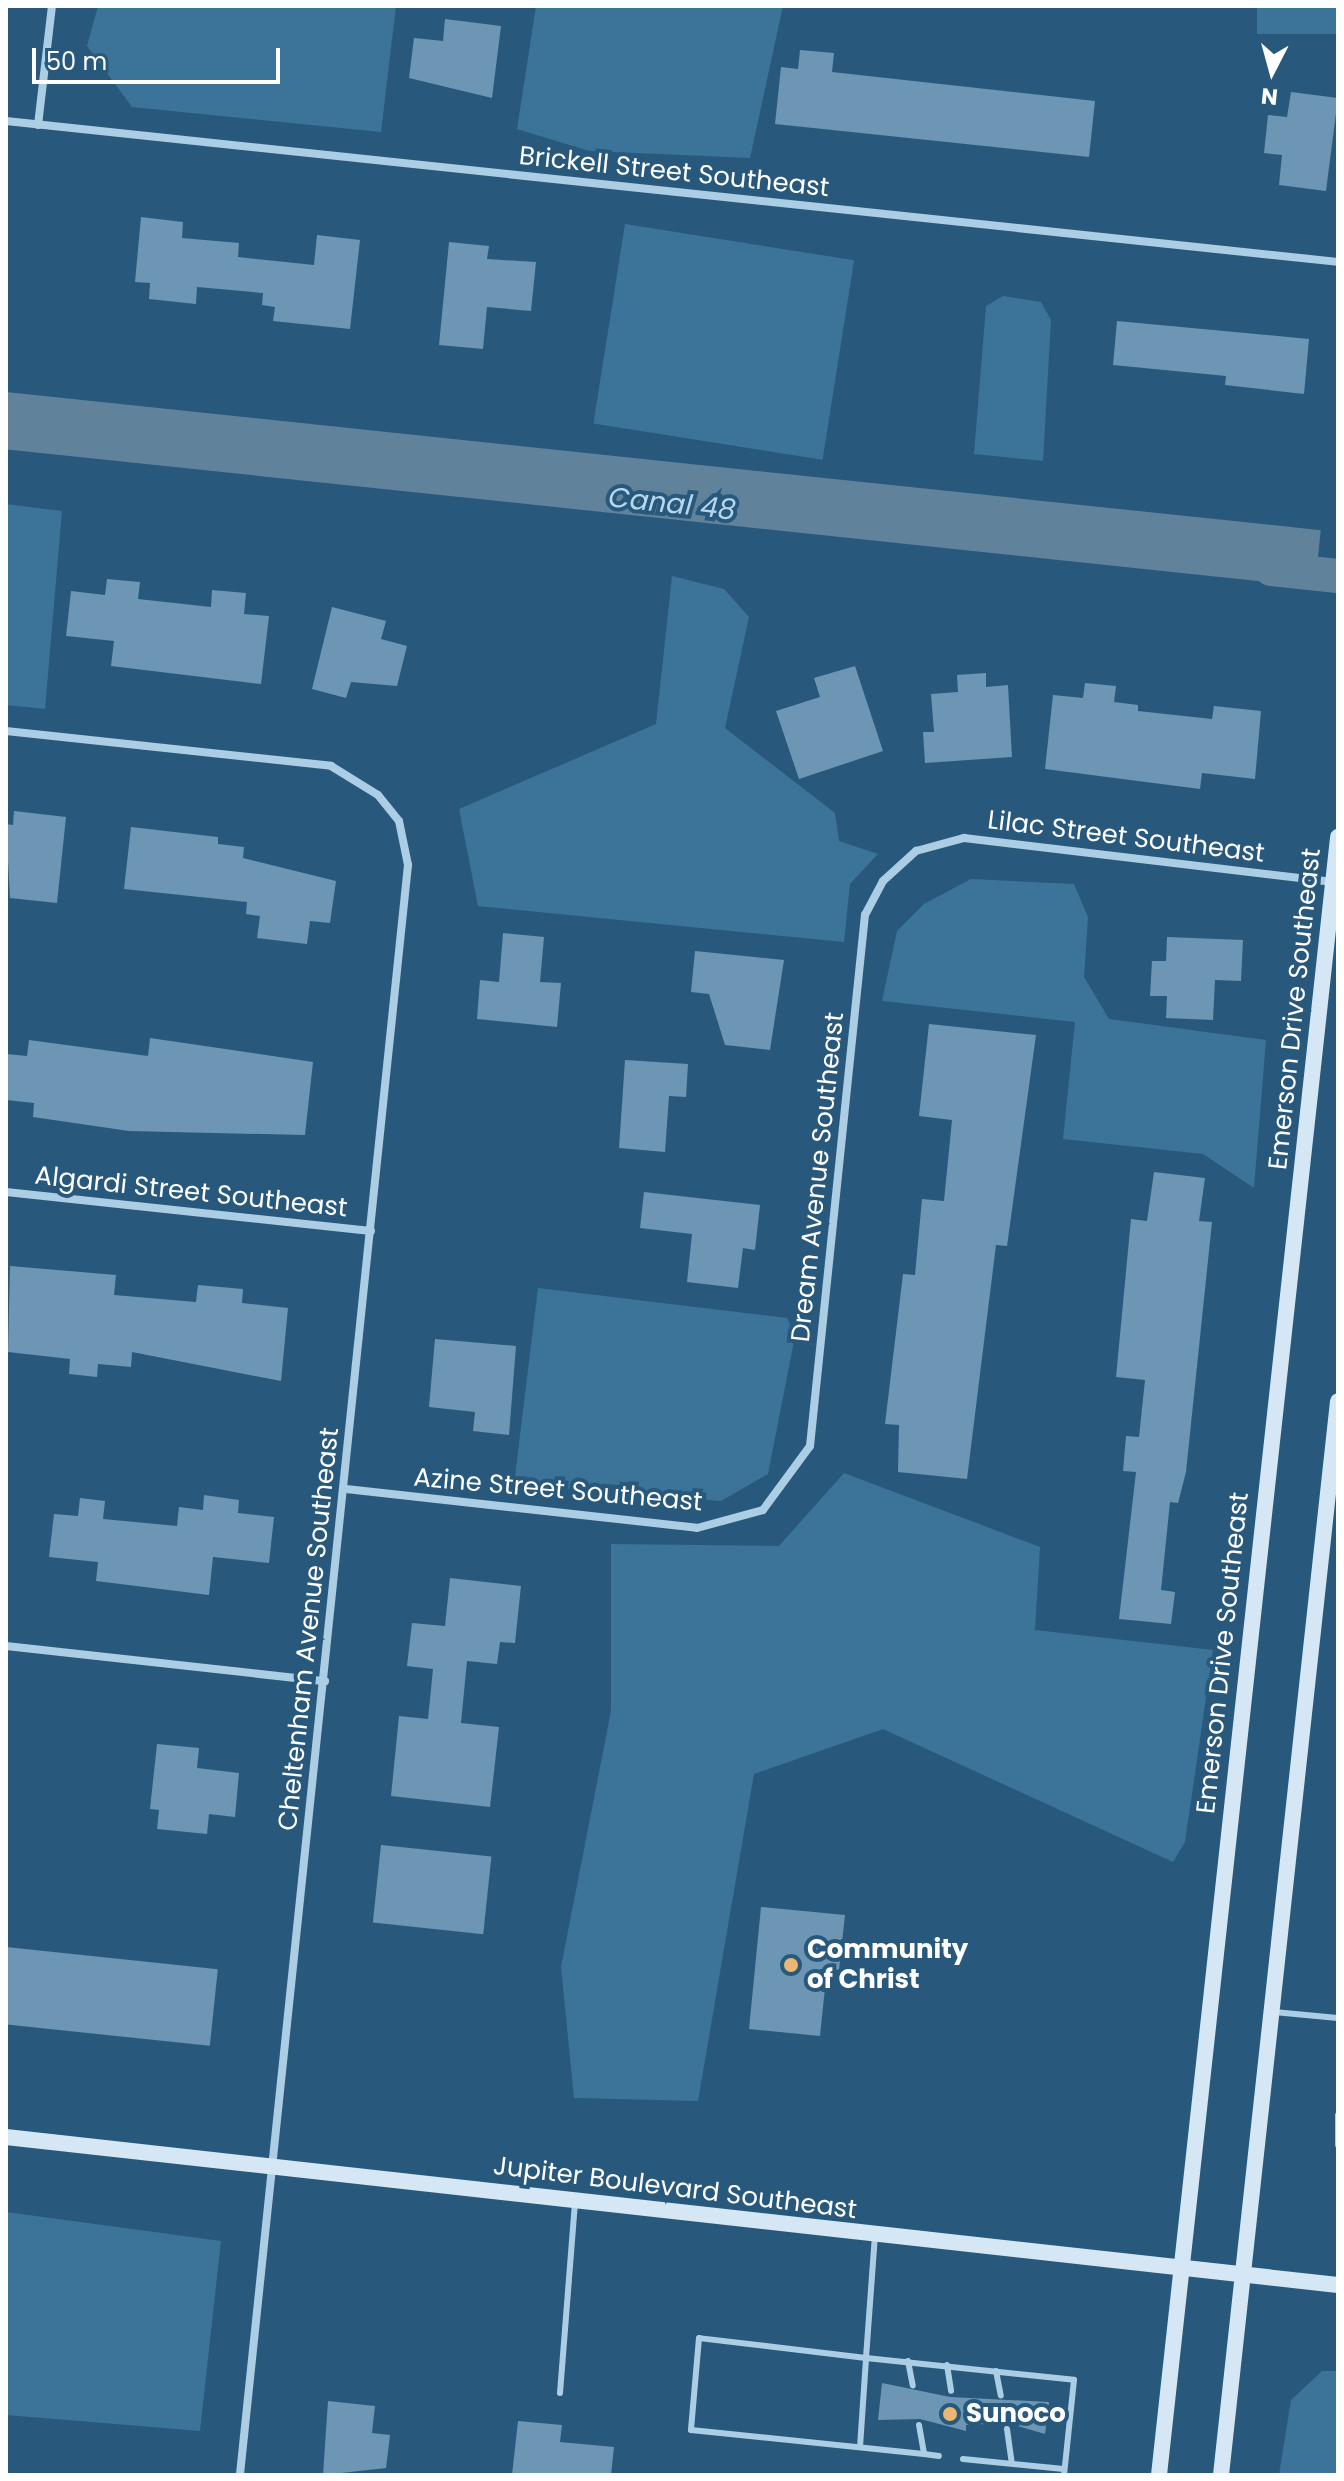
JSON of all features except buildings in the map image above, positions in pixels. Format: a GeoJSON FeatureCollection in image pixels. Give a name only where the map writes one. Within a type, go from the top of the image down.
{"type":"FeatureCollection","features":[{"type":"Feature","properties":{"kind":"street"},"geometry":{"type":"LineString","coordinates":[[38,125],[52,6]]}},
{"type":"Feature","properties":{"kind":"street","name":"Brickell Street Southeast"},"geometry":{"type":"LineString","coordinates":[[6,121],[1338,262]]}},
{"type":"Feature","properties":{"kind":"street","name":"Cheltenham Avenue Southeast"},"geometry":{"type":"LineString","coordinates":[[6,731],[331,766],[378,795],[399,821],[408,865],[346,1489],[268,2165],[240,2475]]}},
{"type":"Feature","properties":{"kind":"street","name":"Emerson Drive Southeast"},"geometry":{"type":"LineString","coordinates":[[1159,2475],[1178,2268],[1338,837]]}},
{"type":"Feature","properties":{"kind":"street","name":"Lilac Street Southeast"},"geometry":{"type":"LineString","coordinates":[[916,851],[964,838],[1333,882]]}},
{"type":"Feature","properties":{"kind":"street","name":"Dream Avenue Southeast"},"geometry":{"type":"LineString","coordinates":[[763,1510],[810,1446],[865,915],[883,881],[916,851]]}},
{"type":"Feature","properties":{"kind":"street","name":"Algardi Street Southeast"},"geometry":{"type":"LineString","coordinates":[[6,1192],[371,1231]]}},
{"type":"Feature","properties":{"kind":"street"},"geometry":{"type":"LineString","coordinates":[[1221,2475],[1239,2274],[1338,1401]]}},
{"type":"Feature","properties":{"kind":"street","name":"Azine Street Southeast"},"geometry":{"type":"LineString","coordinates":[[346,1489],[697,1528],[763,1510]]}},
{"type":"Feature","properties":{"kind":"street"},"geometry":{"type":"LineString","coordinates":[[6,1646],[325,1681]]}},
{"type":"Feature","properties":{"kind":"street","name":"Jupiter Boulevard Southeast"},"geometry":{"type":"LineString","coordinates":[[6,2137],[1338,2285]]}},
{"type":"Feature","properties":{"kind":"lane"},"geometry":{"type":"LineString","coordinates":[[1269,2011],[1338,2018]]}},
{"type":"Feature","properties":{"kind":"lane"},"geometry":{"type":"LineString","coordinates":[[1338,2115],[1338,2145]]}},
{"type":"Feature","properties":{"kind":"lane"},"geometry":{"type":"LineString","coordinates":[[560,2393],[575,2200]]}},
{"type":"Feature","properties":{"kind":"lane"},"geometry":{"type":"LineString","coordinates":[[860,2447],[875,2235]]}},
{"type":"Feature","properties":{"kind":"lane"},"geometry":{"type":"LineString","coordinates":[[939,2456],[691,2430],[699,2338],[1074,2380],[1064,2472],[963,2459]]}},
{"type":"Feature","properties":{"kind":"lane"},"geometry":{"type":"LineString","coordinates":[[908,2361],[913,2386]]}},
{"type":"Feature","properties":{"kind":"lane"},"geometry":{"type":"LineString","coordinates":[[947,2365],[951,2391]]}},
{"type":"Feature","properties":{"kind":"lane"},"geometry":{"type":"LineString","coordinates":[[996,2371],[1001,2396]]}},
{"type":"Feature","properties":{"kind":"lane"},"geometry":{"type":"LineString","coordinates":[[919,2425],[924,2454]]}},
{"type":"Feature","properties":{"kind":"lane"},"geometry":{"type":"LineString","coordinates":[[1007,2429],[1012,2463]]}},
{"type":"Feature","properties":{"kind":"shaded area"},"geometry":{"type":"Polygon","coordinates":[[[98,6],[396,6],[381,132],[132,107],[87,46],[98,6]]]}},
{"type":"Feature","properties":{"kind":"shaded area"},"geometry":{"type":"Polygon","coordinates":[[[536,6],[783,6],[750,158],[589,151],[517,129],[536,6]]]}},
{"type":"Feature","properties":{"kind":"shaded area"},"geometry":{"type":"Polygon","coordinates":[[[1257,6],[1338,6],[1338,34],[1257,34],[1257,6]]]}},
{"type":"Feature","properties":{"kind":"shaded area"},"geometry":{"type":"Polygon","coordinates":[[[625,224],[854,260],[823,460],[593,424],[625,224]]]}},
{"type":"Feature","properties":{"kind":"shaded area"},"geometry":{"type":"Polygon","coordinates":[[[1003,296],[1041,302],[1051,320],[1043,461],[974,454],[986,306],[1003,296]]]}},
{"type":"Feature","properties":{"kind":"shaded area"},"geometry":{"type":"Polygon","coordinates":[[[6,504],[62,511],[45,709],[6,705],[6,504]]]}},
{"type":"Feature","properties":{"kind":"shaded area"},"geometry":{"type":"Polygon","coordinates":[[[672,576],[724,589],[749,617],[725,728],[835,813],[839,841],[878,854],[850,884],[844,942],[478,906],[459,809],[656,724],[672,576]]]}},
{"type":"Feature","properties":{"kind":"shaded area"},"geometry":{"type":"Polygon","coordinates":[[[971,879],[1074,884],[1088,917],[1084,977],[1109,1019],[1266,1040],[1254,1188],[1203,1154],[1063,1139],[1075,1022],[882,1001],[897,931],[924,904],[971,879]]]}},
{"type":"Feature","properties":{"kind":"shaded area"},"geometry":{"type":"Polygon","coordinates":[[[538,1288],[787,1318],[795,1336],[768,1474],[721,1501],[514,1484],[538,1288]]]}},
{"type":"Feature","properties":{"kind":"shaded area"},"geometry":{"type":"Polygon","coordinates":[[[844,1473],[1040,1547],[1035,1630],[1213,1650],[1185,1842],[1173,1862],[883,1729],[754,1774],[698,2101],[574,2098],[561,1967],[611,1711],[611,1544],[779,1546],[844,1473]]]}},
{"type":"Feature","properties":{"kind":"shaded area"},"geometry":{"type":"Polygon","coordinates":[[[6,2212],[221,2241],[200,2431],[6,2415],[6,2212]]]}},
{"type":"Feature","properties":{"kind":"shaded area"},"geometry":{"type":"Polygon","coordinates":[[[1322,2371],[1338,2371],[1338,2475],[1279,2475],[1291,2400],[1322,2371]]]}},
{"type":"Feature","properties":{"kind":"water"},"geometry":{"type":"Polygon","coordinates":[[[6,392],[1321,530],[1315,587],[6,449],[6,392]]]}},
{"type":"Feature","properties":{"kind":"waterway","name":"Canal 48"},"geometry":{"type":"LineString","coordinates":[[1271,569],[1338,576]]}},
{"type":"Feature","properties":{"kind":"place","name":"Community of Christ"},"geometry":{"type":"Point","coordinates":[791,1965]}},
{"type":"Feature","properties":{"kind":"place","name":"Sunoco"},"geometry":{"type":"Point","coordinates":[950,2414]}}]}
